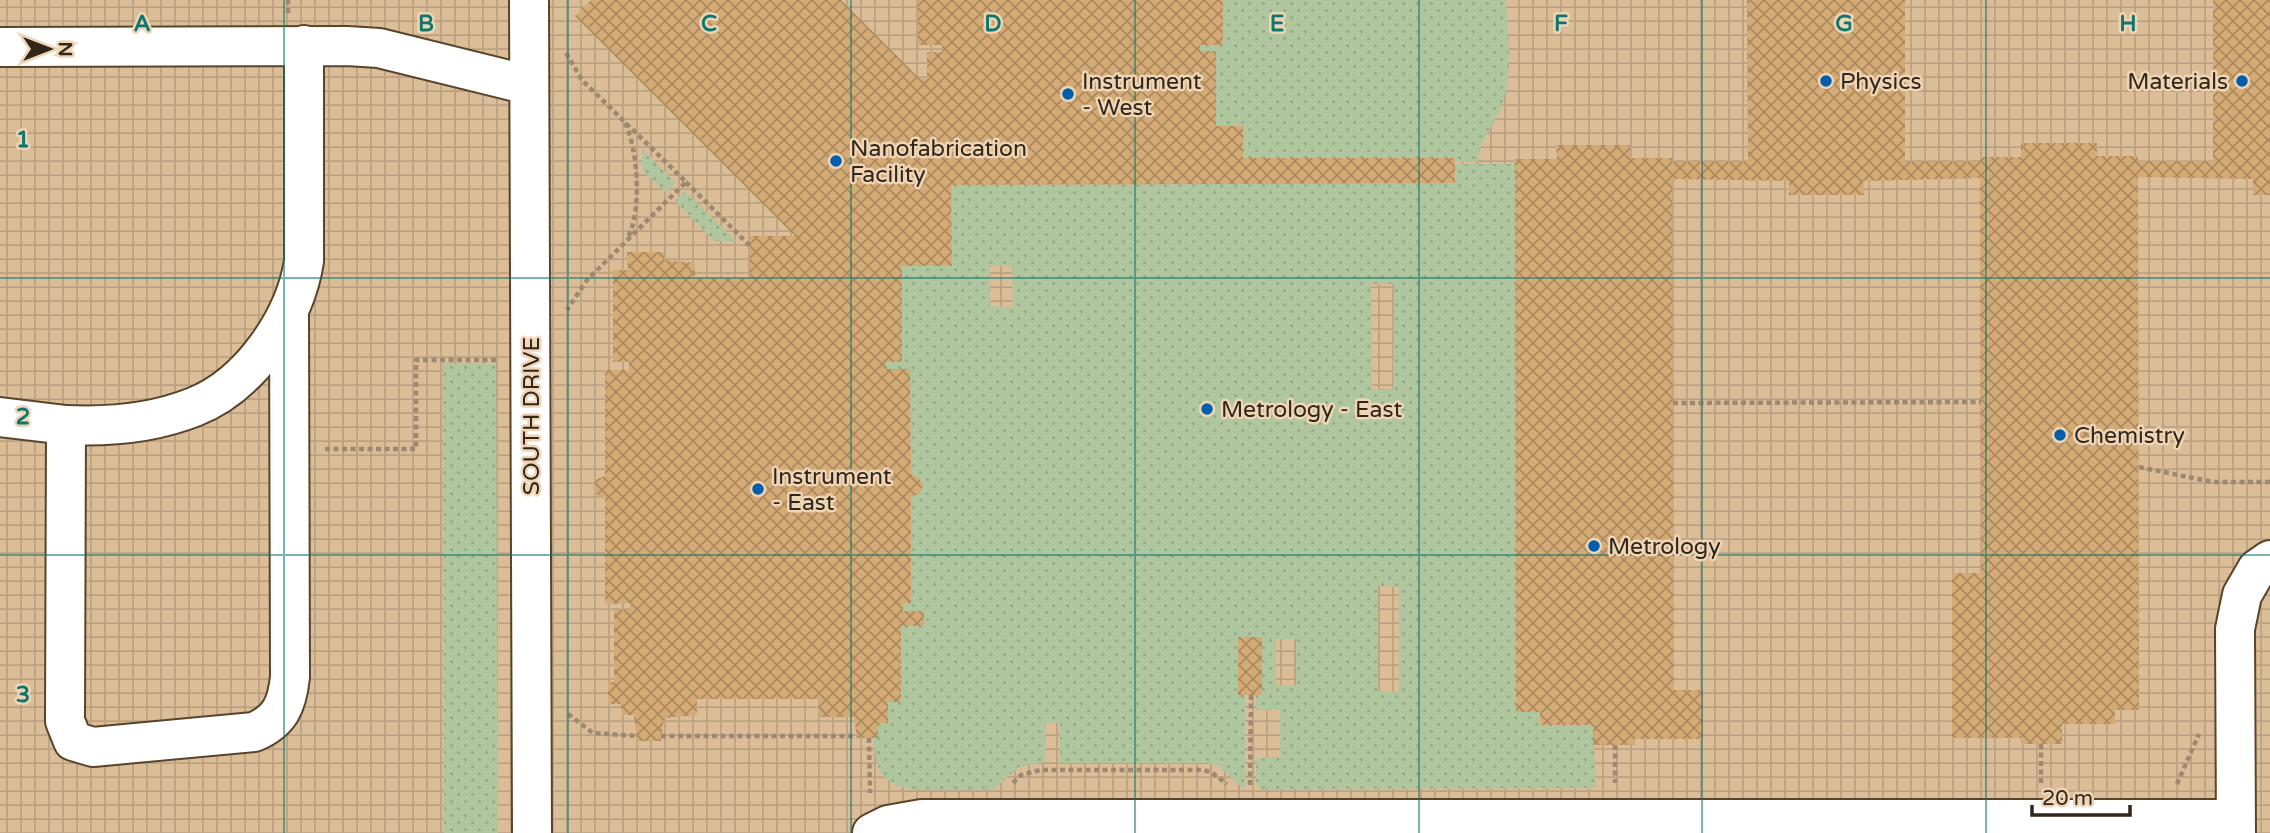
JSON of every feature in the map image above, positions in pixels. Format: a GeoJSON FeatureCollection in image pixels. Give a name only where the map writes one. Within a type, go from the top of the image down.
{"type":"FeatureCollection","features":[{"type":"Feature","properties":{"kind":"street","name":"SOUTH DRIVE"},"geometry":{"type":"LineString","coordinates":[[529,0],[531,833]]}},
{"type":"Feature","properties":{"kind":"street"},"geometry":{"type":"LineString","coordinates":[[66,425],[65,721],[73,741],[93,747],[243,734],[272,723],[279,717],[290,677],[289,313],[304,261],[304,46]]}},
{"type":"Feature","properties":{"kind":"street"},"geometry":{"type":"LineString","coordinates":[[0,47],[379,48],[529,85]]}},
{"type":"Feature","properties":{"kind":"street"},"geometry":{"type":"LineString","coordinates":[[0,417],[66,425],[110,425],[151,419],[195,407],[225,389],[255,360],[289,313]]}},
{"type":"Feature","properties":{"kind":"street"},"geometry":{"type":"LineString","coordinates":[[872,833],[888,825],[922,819],[1304,826],[2236,826],[2235,629],[2242,595],[2257,569],[2270,560]]}},
{"type":"Feature","properties":{"kind":"path"},"geometry":{"type":"LineString","coordinates":[[565,50],[582,80],[750,246]]}},
{"type":"Feature","properties":{"kind":"path"},"geometry":{"type":"LineString","coordinates":[[623,119],[634,146],[635,169],[635,214],[625,243]]}},
{"type":"Feature","properties":{"kind":"path"},"geometry":{"type":"LineString","coordinates":[[563,320],[587,280],[686,182]]}},
{"type":"Feature","properties":{"kind":"path"},"geometry":{"type":"LineString","coordinates":[[289,449],[416,449],[416,360],[501,360]]}},
{"type":"Feature","properties":{"kind":"path"},"geometry":{"type":"LineString","coordinates":[[1673,403],[1980,402]]}},
{"type":"Feature","properties":{"kind":"path"},"geometry":{"type":"LineString","coordinates":[[2139,467],[2213,482],[2270,482]]}},
{"type":"Feature","properties":{"kind":"path"},"geometry":{"type":"LineString","coordinates":[[1250,797],[1251,695]]}},
{"type":"Feature","properties":{"kind":"path"},"geometry":{"type":"LineString","coordinates":[[564,709],[583,729],[593,733],[637,736]]}},
{"type":"Feature","properties":{"kind":"path"},"geometry":{"type":"LineString","coordinates":[[661,736],[857,736]]}},
{"type":"Feature","properties":{"kind":"path"},"geometry":{"type":"LineString","coordinates":[[2041,744],[2041,795]]}},
{"type":"Feature","properties":{"kind":"path"},"geometry":{"type":"LineString","coordinates":[[1615,745],[1615,796]]}},
{"type":"Feature","properties":{"kind":"shaded area"},"geometry":{"type":"Polygon","coordinates":[[[0,0],[2270,0],[2270,833],[0,833],[0,0]]]}},
{"type":"Feature","properties":{"kind":"green space"},"geometry":{"type":"Polygon","coordinates":[[[1223,0],[1506,0],[1509,49],[1507,86],[1477,162],[1455,162],[1454,158],[1243,158],[1242,126],[1216,126],[1200,51],[1200,45],[1223,44],[1223,0]]]}},
{"type":"Feature","properties":{"kind":"green space"},"geometry":{"type":"Polygon","coordinates":[[[642,149],[676,182],[666,193],[642,170],[642,149]]]}},
{"type":"Feature","properties":{"kind":"green space"},"geometry":{"type":"Polygon","coordinates":[[[1455,164],[1515,164],[1516,711],[1540,712],[1541,725],[1593,725],[1596,788],[1260,789],[1256,782],[1256,758],[1280,757],[1280,710],[1256,710],[1256,695],[1262,694],[1262,637],[1238,638],[1238,694],[1245,695],[1245,790],[1220,767],[1209,763],[1060,763],[1060,723],[1046,723],[1045,762],[1019,767],[994,789],[911,789],[890,782],[883,776],[875,754],[874,738],[878,737],[878,723],[888,702],[901,701],[901,626],[924,625],[924,611],[903,611],[903,603],[911,602],[911,497],[919,494],[923,486],[919,478],[911,474],[910,369],[886,369],[886,362],[902,362],[902,266],[952,265],[951,185],[1454,183],[1455,164]],[[990,266],[990,306],[1013,307],[1012,266],[990,266]],[[1371,284],[1372,389],[1393,389],[1394,284],[1371,284]],[[1378,586],[1378,691],[1399,691],[1399,587],[1378,586]],[[1276,639],[1276,685],[1296,685],[1296,639],[1276,639]]]}},
{"type":"Feature","properties":{"kind":"green space"},"geometry":{"type":"Polygon","coordinates":[[[685,191],[736,241],[714,241],[675,201],[685,191]]]}},
{"type":"Feature","properties":{"kind":"green space"},"geometry":{"type":"Polygon","coordinates":[[[443,363],[496,364],[498,833],[444,833],[443,363]]]}},
{"type":"Feature","properties":{"kind":"building"},"geometry":{"type":"Polygon","coordinates":[[[591,0],[841,0],[920,79],[927,79],[927,52],[942,52],[942,45],[918,45],[918,0],[1223,0],[1223,45],[1200,45],[1200,51],[1216,51],[1216,126],[1243,126],[1243,158],[1455,158],[1455,183],[951,185],[952,266],[902,266],[902,362],[886,362],[886,369],[910,369],[911,474],[919,478],[923,486],[919,494],[911,497],[911,603],[903,603],[903,611],[924,611],[924,626],[901,626],[901,702],[888,702],[888,723],[878,723],[878,738],[857,738],[854,717],[819,717],[819,699],[697,699],[697,715],[664,718],[661,741],[637,741],[634,715],[622,715],[621,704],[608,704],[608,682],[614,682],[614,610],[630,610],[630,603],[605,604],[605,498],[597,495],[593,487],[597,479],[605,476],[605,370],[629,370],[629,362],[613,362],[613,270],[628,270],[627,252],[664,252],[664,260],[695,263],[695,278],[750,278],[750,236],[795,236],[575,16],[591,0]]]}},
{"type":"Feature","properties":{"kind":"building"},"geometry":{"type":"Polygon","coordinates":[[[1747,0],[1905,0],[1905,162],[1980,162],[1980,157],[2021,157],[2021,143],[2097,143],[2097,156],[2138,156],[2138,161],[2213,161],[2213,0],[2270,0],[2270,195],[2253,195],[2253,179],[2138,177],[2139,710],[2115,710],[2115,724],[2062,724],[2062,744],[2021,744],[2021,738],[1952,738],[1952,573],[1981,573],[1980,178],[1863,181],[1864,195],[1789,195],[1789,181],[1672,179],[1674,690],[1703,690],[1703,739],[1635,739],[1635,745],[1593,745],[1593,725],[1540,725],[1540,712],[1516,712],[1515,159],[1557,159],[1556,145],[1630,145],[1630,158],[1672,158],[1672,162],[1748,162],[1747,0]]]}},
{"type":"Feature","properties":{"kind":"building"},"geometry":{"type":"Polygon","coordinates":[[[1238,637],[1262,637],[1262,695],[1238,695],[1238,637]]]}},
{"type":"Feature","properties":{"kind":"place","name":"Physics"},"geometry":{"type":"Point","coordinates":[1826,81]}},
{"type":"Feature","properties":{"kind":"place","name":"Materials"},"geometry":{"type":"Point","coordinates":[2242,81]}},
{"type":"Feature","properties":{"kind":"place","name":"Instrument - West"},"geometry":{"type":"Point","coordinates":[1068,94]}},
{"type":"Feature","properties":{"kind":"place","name":"Nanofabrication Facility"},"geometry":{"type":"Point","coordinates":[836,161]}},
{"type":"Feature","properties":{"kind":"place","name":"Metrology - East"},"geometry":{"type":"Point","coordinates":[1207,409]}},
{"type":"Feature","properties":{"kind":"place","name":"Chemistry"},"geometry":{"type":"Point","coordinates":[2060,435]}},
{"type":"Feature","properties":{"kind":"place","name":"Instrument - East"},"geometry":{"type":"Point","coordinates":[758,489]}},
{"type":"Feature","properties":{"kind":"place","name":"Metrology"},"geometry":{"type":"Point","coordinates":[1594,546]}}]}
